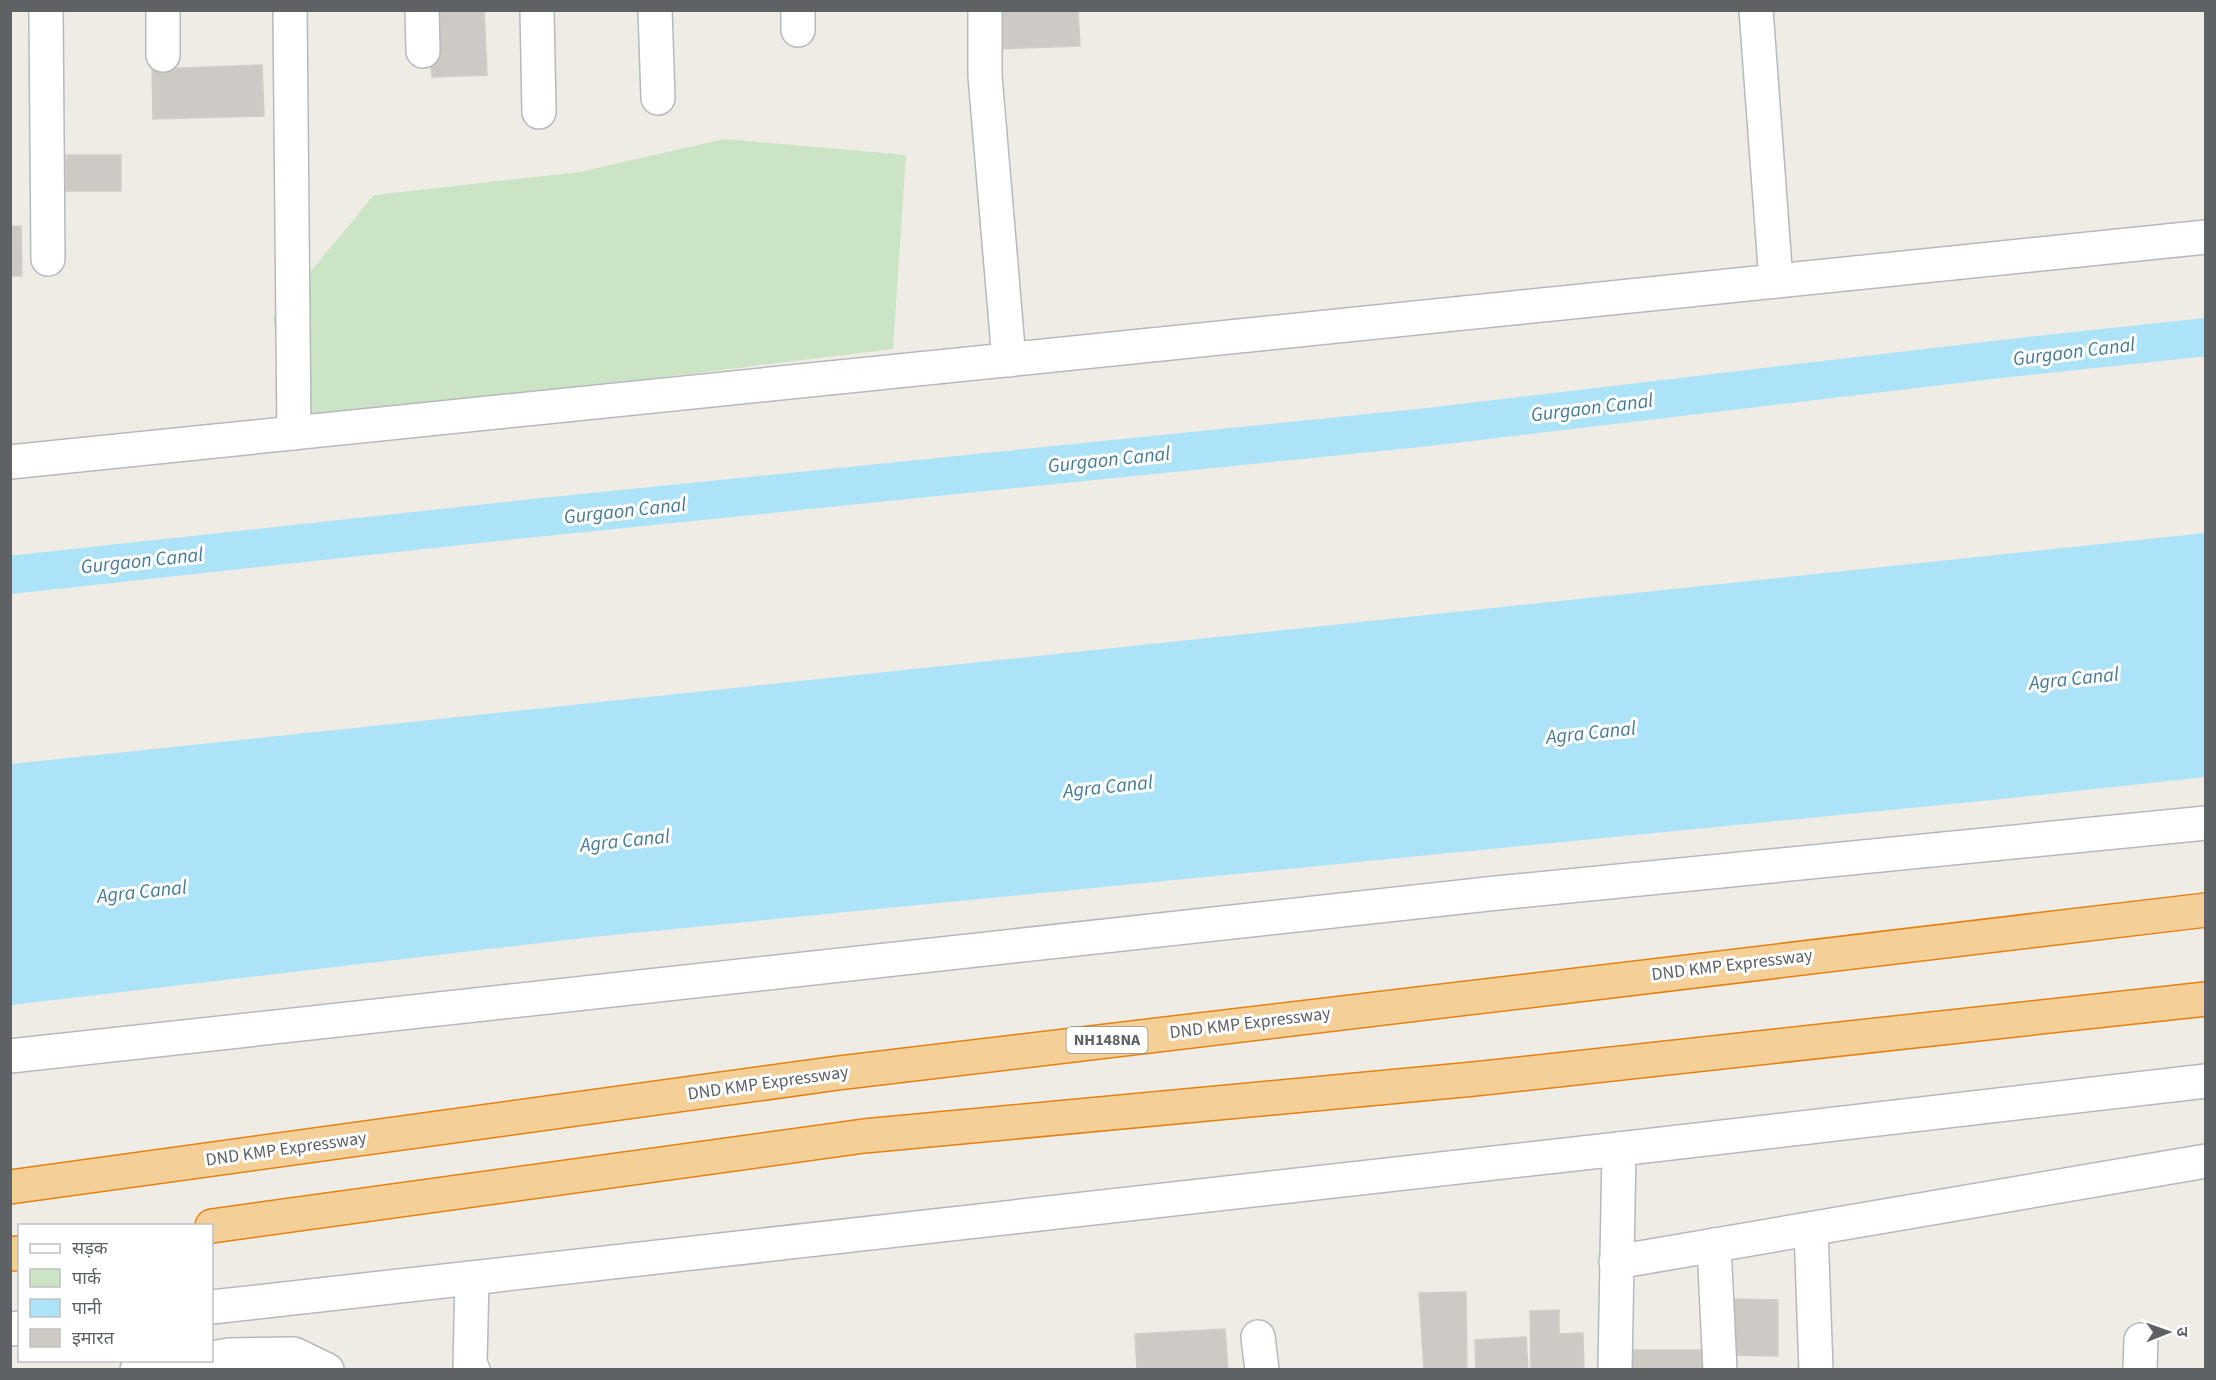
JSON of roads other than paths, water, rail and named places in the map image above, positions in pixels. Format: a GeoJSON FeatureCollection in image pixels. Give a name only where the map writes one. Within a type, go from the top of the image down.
{"type":"FeatureCollection","features":[{"type":"Feature","properties":{"kind":"highway","name":"DND KMP Expressway"},"geometry":{"type":"LineString","coordinates":[[10,1187],[838,1073],[2205,910]]}},
{"type":"Feature","properties":{"kind":"highway"},"geometry":{"type":"LineString","coordinates":[[213,1226],[864,1136],[1474,1079],[2205,999]]}},
{"type":"Feature","properties":{"kind":"street"},"geometry":{"type":"LineString","coordinates":[[46,10],[48,259]]}},
{"type":"Feature","properties":{"kind":"street"},"geometry":{"type":"LineString","coordinates":[[163,10],[163,55]]}},
{"type":"Feature","properties":{"kind":"street"},"geometry":{"type":"LineString","coordinates":[[290,10],[294,434]]}},
{"type":"Feature","properties":{"kind":"street"},"geometry":{"type":"LineString","coordinates":[[422,10],[423,51]]}},
{"type":"Feature","properties":{"kind":"street"},"geometry":{"type":"LineString","coordinates":[[537,10],[538,112]]}},
{"type":"Feature","properties":{"kind":"street"},"geometry":{"type":"LineString","coordinates":[[655,10],[658,98]]}},
{"type":"Feature","properties":{"kind":"street"},"geometry":{"type":"LineString","coordinates":[[985,10],[986,64],[1009,360]]}},
{"type":"Feature","properties":{"kind":"street"},"geometry":{"type":"LineString","coordinates":[[1756,10],[1776,281]]}},
{"type":"Feature","properties":{"kind":"street"},"geometry":{"type":"LineString","coordinates":[[10,462],[2205,237]]}},
{"type":"Feature","properties":{"kind":"street"},"geometry":{"type":"LineString","coordinates":[[10,1056],[1485,895],[2205,823]]}},
{"type":"Feature","properties":{"kind":"street"},"geometry":{"type":"LineString","coordinates":[[213,1308],[2205,1081]]}},
{"type":"Feature","properties":{"kind":"street"},"geometry":{"type":"LineString","coordinates":[[1615,1370],[1619,1149]]}},
{"type":"Feature","properties":{"kind":"street"},"geometry":{"type":"LineString","coordinates":[[1616,1262],[2205,1161]]}},
{"type":"Feature","properties":{"kind":"street"},"geometry":{"type":"LineString","coordinates":[[1811,1229],[1816,1370]]}},
{"type":"Feature","properties":{"kind":"street"},"geometry":{"type":"LineString","coordinates":[[1714,1245],[1720,1370]]}},
{"type":"Feature","properties":{"kind":"street"},"geometry":{"type":"LineString","coordinates":[[469,1368],[472,1279]]}},
{"type":"Feature","properties":{"kind":"street"},"geometry":{"type":"LineString","coordinates":[[1258,1337],[1262,1370]]}},
{"type":"Feature","properties":{"kind":"street"},"geometry":{"type":"LineString","coordinates":[[213,1358],[229,1355],[294,1354],[327,1370]]}},
{"type":"Feature","properties":{"kind":"street"},"geometry":{"type":"LineString","coordinates":[[137,1370],[182,1362]]}},
{"type":"Feature","properties":{"kind":"water","name":"Agra Canal"},"geometry":{"type":"Polygon","coordinates":[[[2205,533],[2205,777],[1992,800],[592,937],[11,1005],[11,764],[2205,533]]]}},
{"type":"Feature","properties":{"kind":"waterway","name":"Gurgaon Canal"},"geometry":{"type":"LineString","coordinates":[[10,575],[524,519],[1428,427],[2206,337]]}}]}
